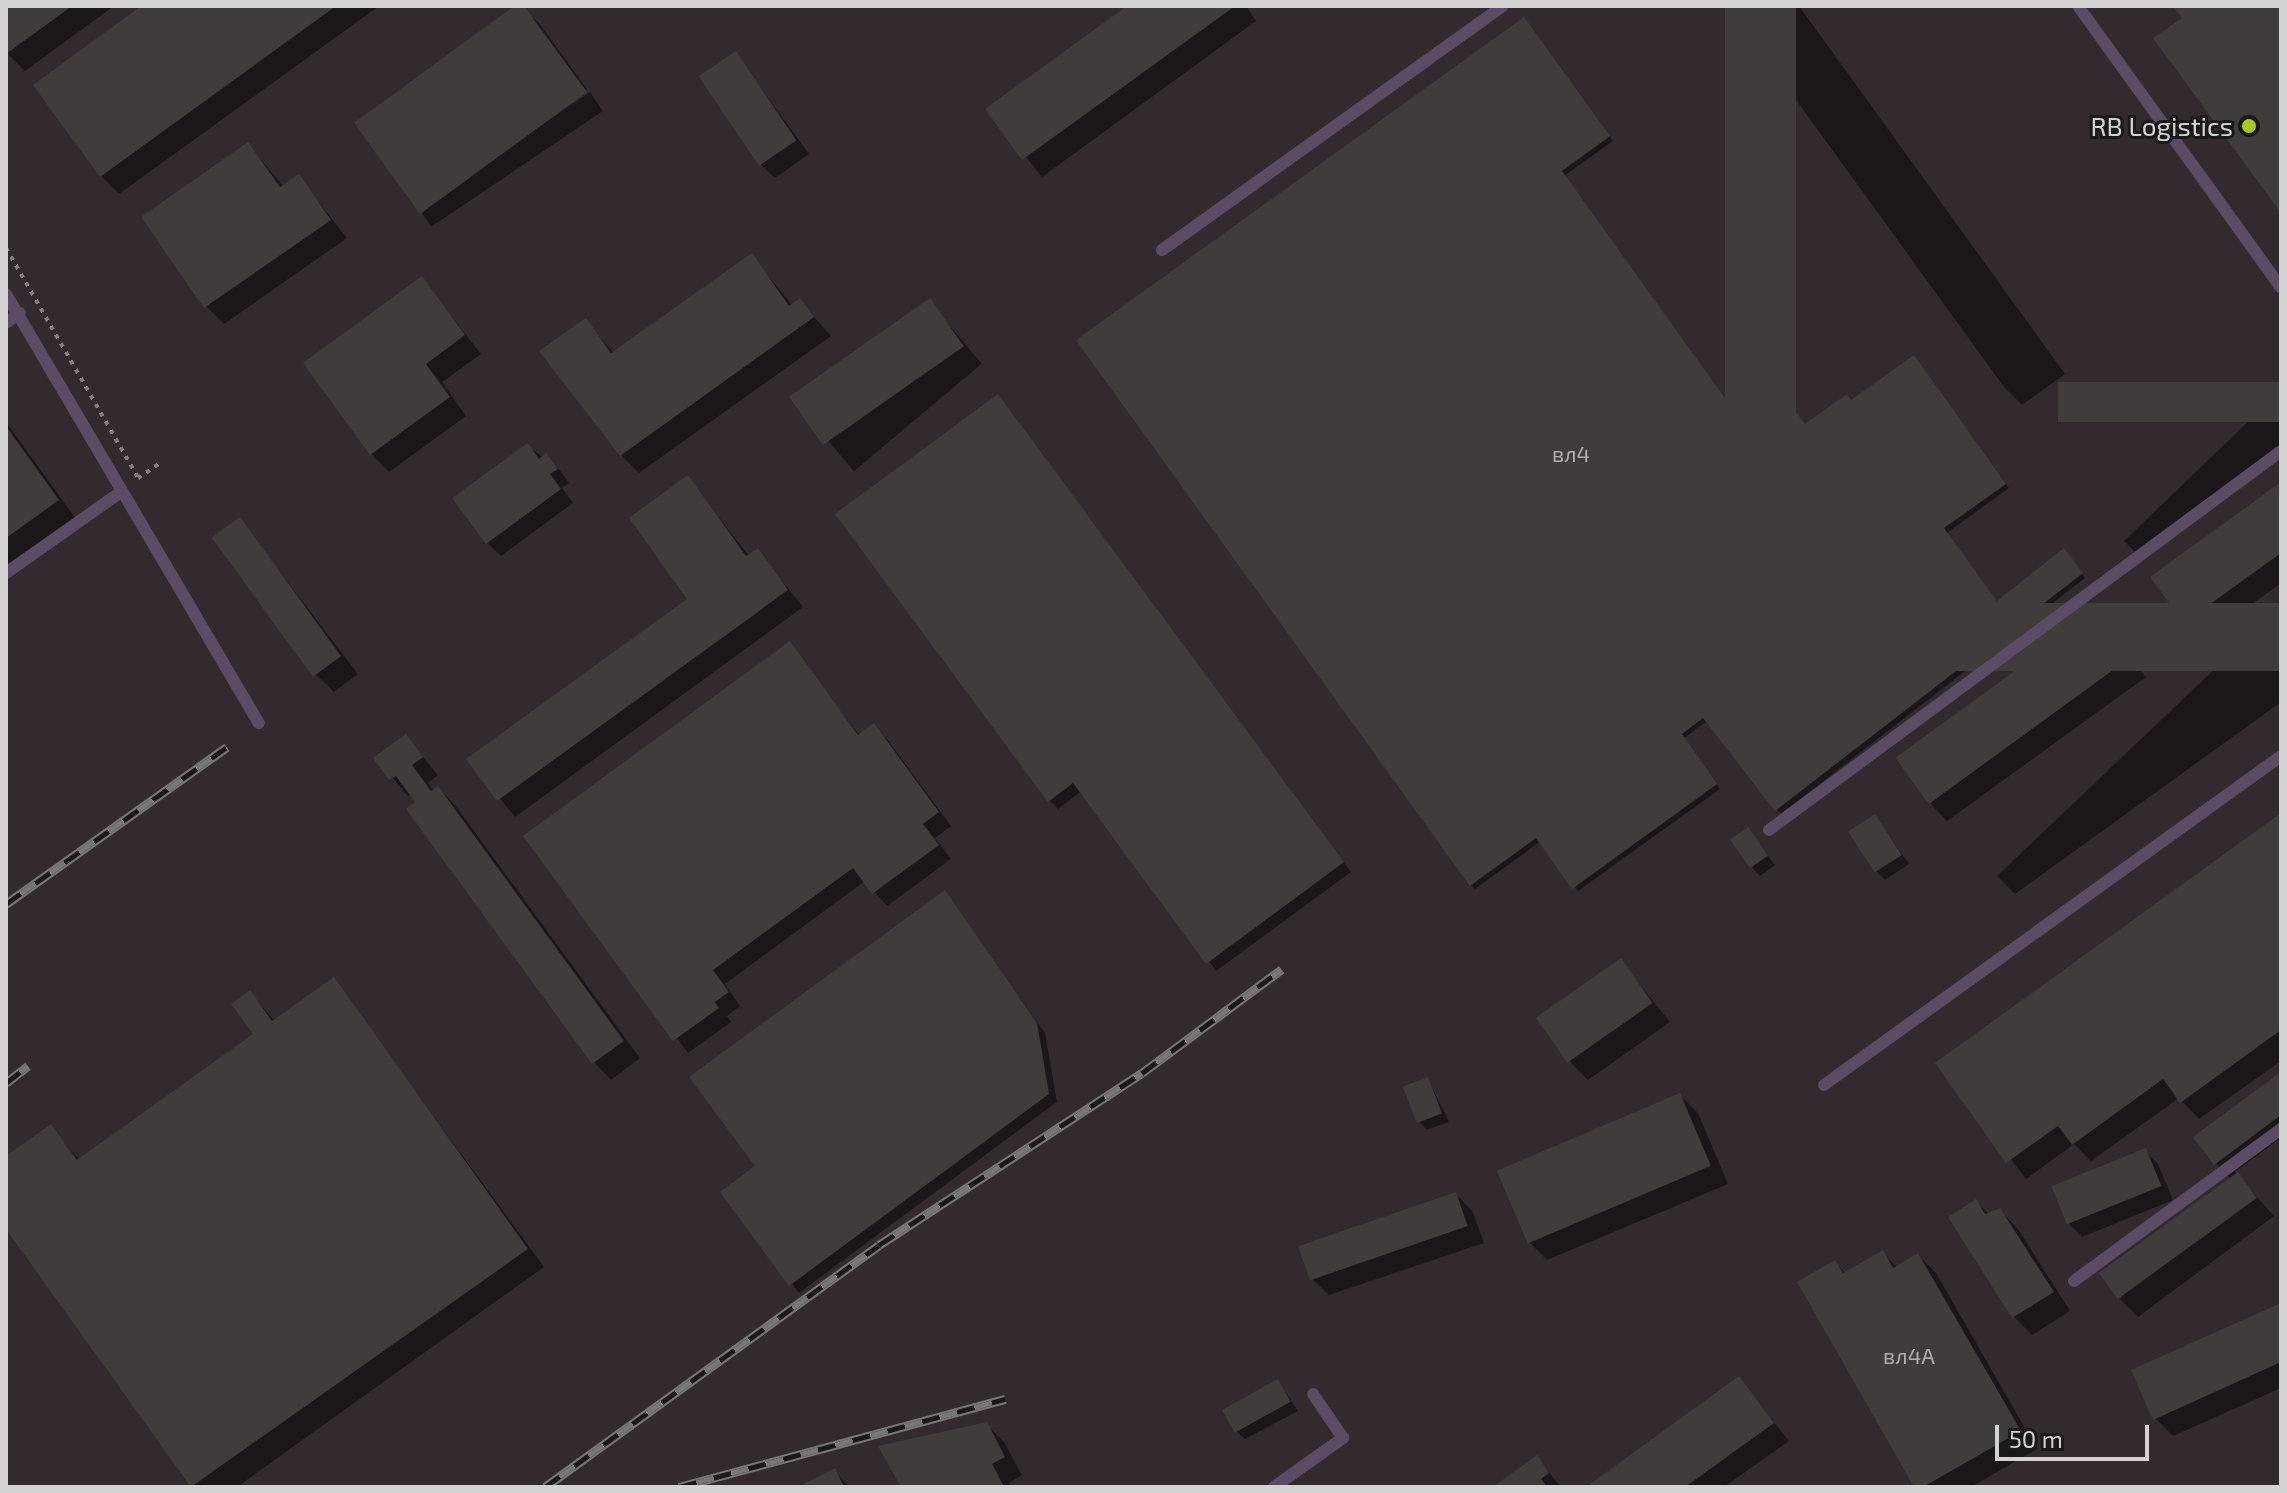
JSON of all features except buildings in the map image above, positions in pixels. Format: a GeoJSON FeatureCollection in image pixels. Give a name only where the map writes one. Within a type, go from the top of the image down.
{"type":"FeatureCollection","features":[{"type":"Feature","properties":{"kind":"lane"},"geometry":{"type":"LineString","coordinates":[[1162,250],[1503,6]]}},
{"type":"Feature","properties":{"kind":"lane"},"geometry":{"type":"LineString","coordinates":[[2078,6],[2281,287]]}},
{"type":"Feature","properties":{"kind":"lane"},"geometry":{"type":"LineString","coordinates":[[6,294],[20,313],[121,492],[259,723]]}},
{"type":"Feature","properties":{"kind":"lane"},"geometry":{"type":"LineString","coordinates":[[6,323],[20,313]]}},
{"type":"Feature","properties":{"kind":"lane"},"geometry":{"type":"LineString","coordinates":[[1769,830],[2281,451]]}},
{"type":"Feature","properties":{"kind":"lane"},"geometry":{"type":"LineString","coordinates":[[6,573],[121,492]]}},
{"type":"Feature","properties":{"kind":"lane"},"geometry":{"type":"LineString","coordinates":[[1824,1085],[2281,756]]}},
{"type":"Feature","properties":{"kind":"lane"},"geometry":{"type":"LineString","coordinates":[[2074,1281],[2281,1129]]}},
{"type":"Feature","properties":{"kind":"lane"},"geometry":{"type":"LineString","coordinates":[[1274,1487],[1343,1438],[1313,1394]]}},
{"type":"Feature","properties":{"kind":"path"},"geometry":{"type":"LineString","coordinates":[[6,248],[138,478],[159,464]]}},
{"type":"Feature","properties":{"kind":"shaded area"},"geometry":{"type":"Polygon","coordinates":[[[6,6],[2281,6],[2281,1487],[6,1487],[6,6]]]}},
{"type":"Feature","properties":{"kind":"railway"},"geometry":{"type":"LineString","coordinates":[[6,904],[227,747]]}},
{"type":"Feature","properties":{"kind":"railway"},"geometry":{"type":"LineString","coordinates":[[545,1487],[879,1245],[1142,1073],[1282,969]]}},
{"type":"Feature","properties":{"kind":"railway"},"geometry":{"type":"LineString","coordinates":[[6,1083],[28,1066]]}},
{"type":"Feature","properties":{"kind":"railway"},"geometry":{"type":"LineString","coordinates":[[679,1487],[1005,1399]]}},
{"type":"Feature","properties":{"kind":"place","name":"RB Logistics"},"geometry":{"type":"Point","coordinates":[2249,126]}}]}
